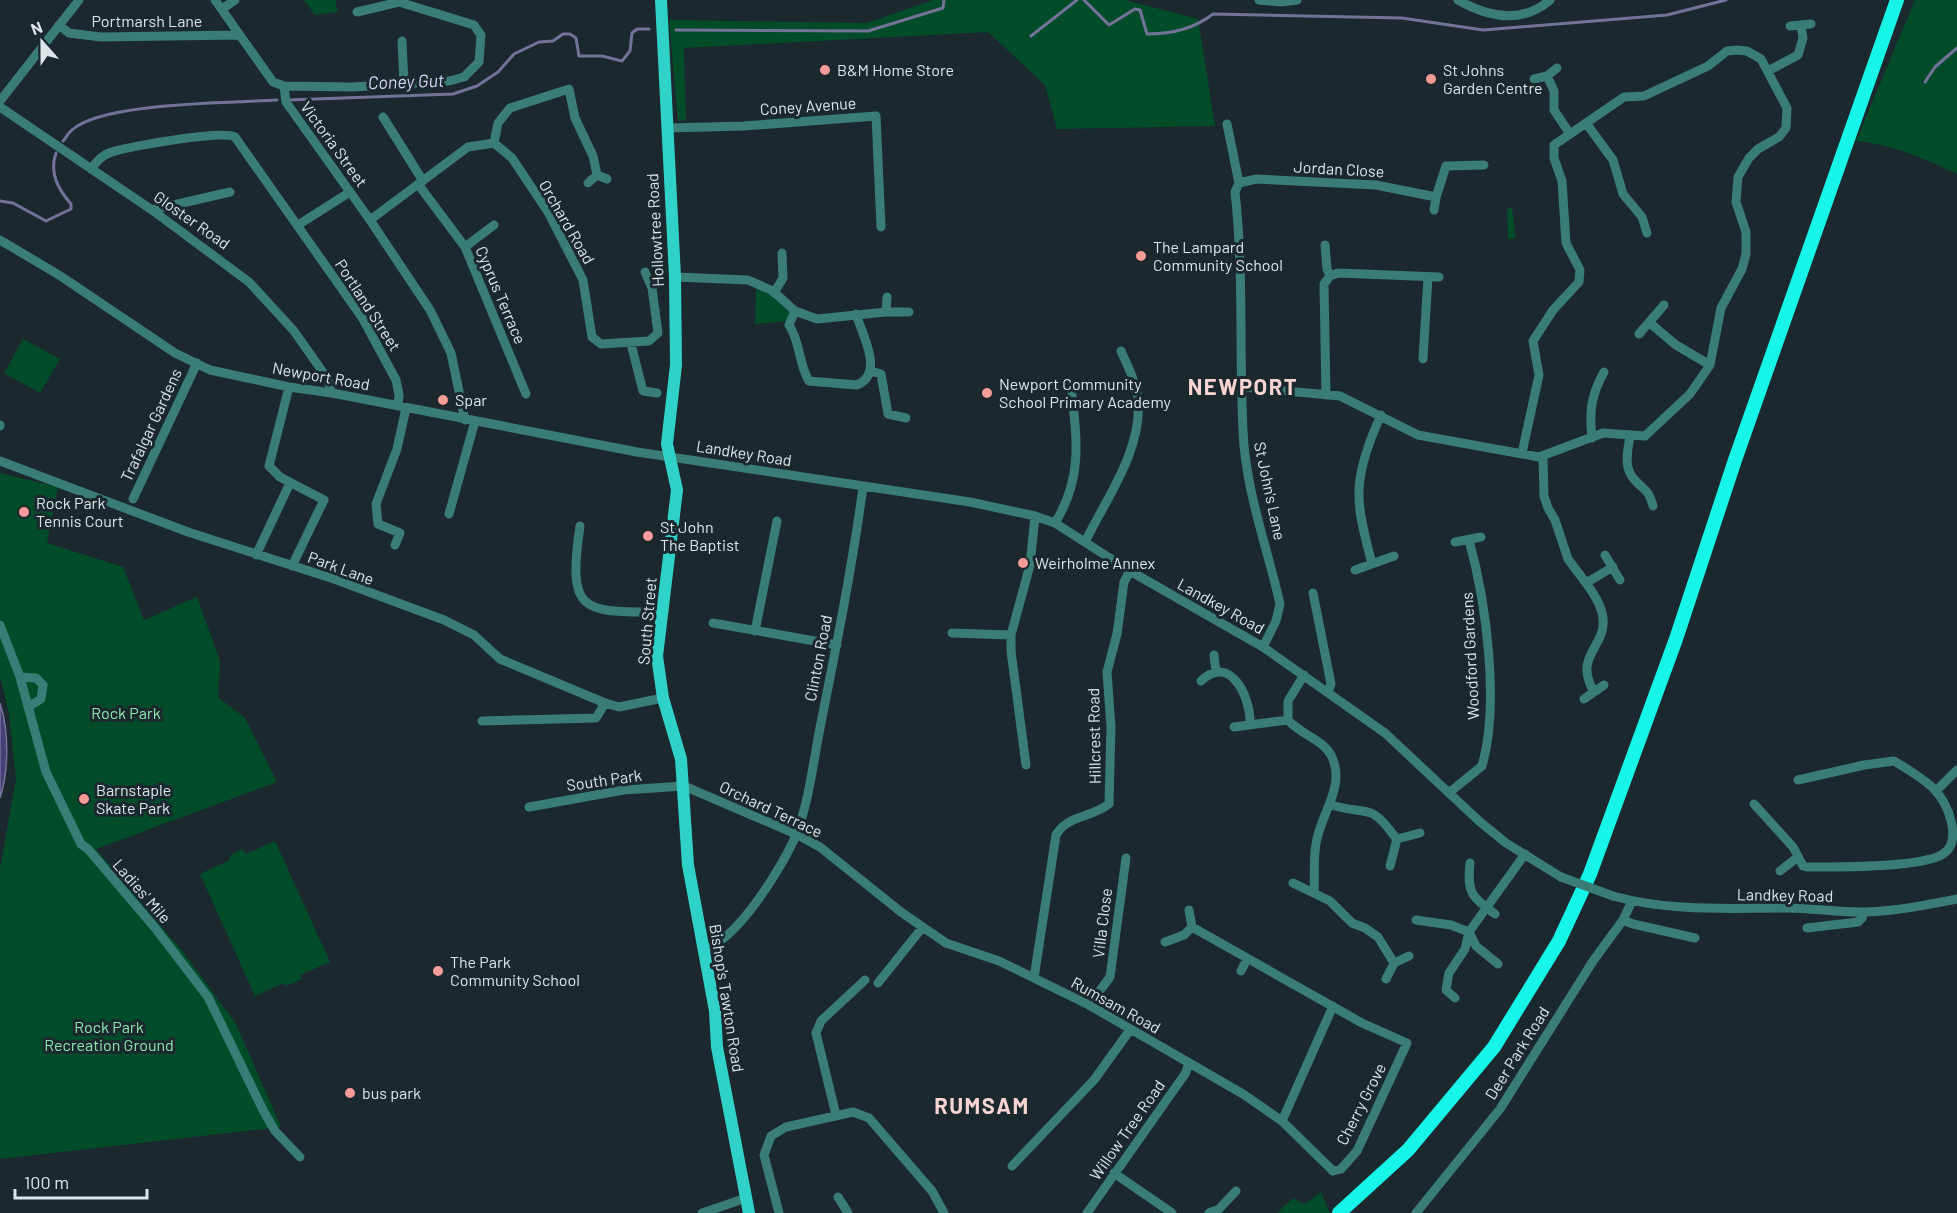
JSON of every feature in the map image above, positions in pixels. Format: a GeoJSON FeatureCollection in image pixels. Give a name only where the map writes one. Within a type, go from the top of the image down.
{"type":"FeatureCollection","features":[{"type":"Feature","properties":{"kind":"highway"},"geometry":{"type":"LineString","coordinates":[[1339,1213],[1408,1150],[1494,1047],[1559,941],[1590,873],[1677,639],[1736,460],[1898,1]]}},
{"type":"Feature","properties":{"kind":"main road","name":"Hollowtree Road"},"geometry":{"type":"LineString","coordinates":[[661,0],[675,277],[675,365],[667,444],[669,457]]}},
{"type":"Feature","properties":{"kind":"main road","name":"South Street"},"geometry":{"type":"LineString","coordinates":[[669,457],[677,490],[657,656],[663,699],[681,759],[684,786]]}},
{"type":"Feature","properties":{"kind":"main road","name":"Bishop's Tawton Road"},"geometry":{"type":"LineString","coordinates":[[684,786],[688,865],[715,1011],[717,1047],[749,1213]]}},
{"type":"Feature","properties":{"kind":"street"},"geometry":{"type":"LineString","coordinates":[[0,101],[79,0]]}},
{"type":"Feature","properties":{"kind":"street","name":"Victoria Street"},"geometry":{"type":"LineString","coordinates":[[215,0],[273,82],[284,86],[286,102],[370,220],[430,310],[446,339],[470,420]]}},
{"type":"Feature","properties":{"kind":"street"},"geometry":{"type":"LineString","coordinates":[[222,9],[235,0]]}},
{"type":"Feature","properties":{"kind":"street"},"geometry":{"type":"LineString","coordinates":[[1260,0],[1281,2],[1297,0]]}},
{"type":"Feature","properties":{"kind":"street"},"geometry":{"type":"LineString","coordinates":[[1458,0],[1479,12],[1504,17],[1535,11],[1550,0]]}},
{"type":"Feature","properties":{"kind":"street"},"geometry":{"type":"LineString","coordinates":[[284,86],[353,87],[449,81],[464,77],[479,62],[482,49],[478,29],[474,25],[399,3],[376,4],[357,12]]}},
{"type":"Feature","properties":{"kind":"street","name":"Portmarsh Lane"},"geometry":{"type":"LineString","coordinates":[[59,25],[69,33],[101,37],[238,35]]}},
{"type":"Feature","properties":{"kind":"street"},"geometry":{"type":"LineString","coordinates":[[1768,71],[1798,55],[1807,25],[1790,26]]}},
{"type":"Feature","properties":{"kind":"street"},"geometry":{"type":"LineString","coordinates":[[402,41],[404,83]]}},
{"type":"Feature","properties":{"kind":"street"},"geometry":{"type":"LineString","coordinates":[[1243,387],[1340,396],[1418,435],[1496,448],[1525,454],[1543,457],[1603,433],[1645,436],[1690,393],[1710,365],[1721,308],[1742,269],[1748,244],[1736,202],[1738,177],[1749,158],[1779,136],[1786,128],[1787,108],[1768,71],[1756,54],[1747,51],[1727,51],[1708,66],[1644,96],[1624,97],[1554,145],[1553,150],[1562,181],[1566,243],[1580,270],[1579,282],[1553,310],[1533,341],[1539,375],[1525,454]]}},
{"type":"Feature","properties":{"kind":"street"},"geometry":{"type":"LineString","coordinates":[[1534,79],[1547,76],[1557,68]]}},
{"type":"Feature","properties":{"kind":"street"},"geometry":{"type":"LineString","coordinates":[[1547,76],[1554,91],[1554,110],[1570,134]]}},
{"type":"Feature","properties":{"kind":"street"},"geometry":{"type":"LineString","coordinates":[[370,220],[468,147],[494,143],[498,123],[510,108],[573,88],[575,118],[593,156],[597,175]]}},
{"type":"Feature","properties":{"kind":"street","name":"Gloster Road"},"geometry":{"type":"LineString","coordinates":[[0,107],[227,264],[266,298],[322,371],[332,393]]}},
{"type":"Feature","properties":{"kind":"street","name":"Coney Avenue"},"geometry":{"type":"LineString","coordinates":[[668,128],[744,126],[876,116],[881,226]]}},
{"type":"Feature","properties":{"kind":"street","name":"Cyprus Terrace"},"geometry":{"type":"LineString","coordinates":[[383,117],[421,182],[465,247],[526,393]]}},
{"type":"Feature","properties":{"kind":"street"},"geometry":{"type":"LineString","coordinates":[[1586,123],[1613,160],[1623,194],[1646,215],[1647,234]]}},
{"type":"Feature","properties":{"kind":"street","name":"St John's Lane"},"geometry":{"type":"LineString","coordinates":[[1227,124],[1239,183],[1235,192],[1242,277],[1245,458],[1251,491],[1280,604],[1276,621],[1263,647]]}},
{"type":"Feature","properties":{"kind":"street","name":"Portland Street"},"geometry":{"type":"LineString","coordinates":[[91,169],[100,158],[120,150],[216,135],[231,135],[240,142],[363,319],[387,361],[398,386],[402,407]]}},
{"type":"Feature","properties":{"kind":"street","name":"Orchard Road"},"geometry":{"type":"LineString","coordinates":[[494,143],[512,158],[548,212],[583,280],[592,337],[601,344],[631,344]]}},
{"type":"Feature","properties":{"kind":"street"},"geometry":{"type":"LineString","coordinates":[[1434,210],[1446,166],[1484,165]]}},
{"type":"Feature","properties":{"kind":"street"},"geometry":{"type":"LineString","coordinates":[[597,175],[607,179]]}},
{"type":"Feature","properties":{"kind":"street"},"geometry":{"type":"LineString","coordinates":[[588,183],[597,175]]}},
{"type":"Feature","properties":{"kind":"street","name":"Jordan Close"},"geometry":{"type":"LineString","coordinates":[[1239,183],[1256,179],[1376,184],[1436,197]]}},
{"type":"Feature","properties":{"kind":"street"},"geometry":{"type":"LineString","coordinates":[[152,210],[230,192]]}},
{"type":"Feature","properties":{"kind":"street"},"geometry":{"type":"LineString","coordinates":[[298,225],[350,192]]}},
{"type":"Feature","properties":{"kind":"street"},"geometry":{"type":"LineString","coordinates":[[465,247],[494,225]]}},
{"type":"Feature","properties":{"kind":"street","name":"Newport Road"},"geometry":{"type":"LineString","coordinates":[[0,240],[59,275],[175,353],[210,370],[289,387],[332,393],[669,457]]}},
{"type":"Feature","properties":{"kind":"street"},"geometry":{"type":"LineString","coordinates":[[1325,245],[1327,269],[1330,276]]}},
{"type":"Feature","properties":{"kind":"street"},"geometry":{"type":"LineString","coordinates":[[774,292],[783,278],[782,253]]}},
{"type":"Feature","properties":{"kind":"street"},"geometry":{"type":"LineString","coordinates":[[645,272],[652,288],[658,333],[649,341],[631,344],[643,391],[657,393]]}},
{"type":"Feature","properties":{"kind":"street"},"geometry":{"type":"LineString","coordinates":[[1326,395],[1324,284],[1330,276],[1338,273],[1439,278]]}},
{"type":"Feature","properties":{"kind":"street"},"geometry":{"type":"LineString","coordinates":[[675,277],[748,280],[774,292],[795,311],[817,319],[856,314],[909,312]]}},
{"type":"Feature","properties":{"kind":"street"},"geometry":{"type":"LineString","coordinates":[[1423,359],[1428,278]]}},
{"type":"Feature","properties":{"kind":"street"},"geometry":{"type":"LineString","coordinates":[[886,312],[887,297]]}},
{"type":"Feature","properties":{"kind":"street"},"geometry":{"type":"LineString","coordinates":[[1639,334],[1651,324],[1664,305]]}},
{"type":"Feature","properties":{"kind":"street"},"geometry":{"type":"LineString","coordinates":[[795,311],[789,325],[799,346],[801,368],[809,381],[857,385],[868,378],[871,371],[871,357],[856,314]]}},
{"type":"Feature","properties":{"kind":"street"},"geometry":{"type":"LineString","coordinates":[[1651,324],[1676,345],[1710,365]]}},
{"type":"Feature","properties":{"kind":"street"},"geometry":{"type":"LineString","coordinates":[[1085,542],[1129,455],[1138,418],[1138,398],[1121,351]]}},
{"type":"Feature","properties":{"kind":"street","name":"Trafalgar Gardens"},"geometry":{"type":"LineString","coordinates":[[133,499],[197,363]]}},
{"type":"Feature","properties":{"kind":"street"},"geometry":{"type":"LineString","coordinates":[[871,371],[881,374],[888,414],[906,418]]}},
{"type":"Feature","properties":{"kind":"street"},"geometry":{"type":"LineString","coordinates":[[1592,438],[1589,414],[1593,391],[1604,372]]}},
{"type":"Feature","properties":{"kind":"street"},"geometry":{"type":"LineString","coordinates":[[289,387],[269,466],[272,472],[324,500],[292,566]]}},
{"type":"Feature","properties":{"kind":"street"},"geometry":{"type":"LineString","coordinates":[[1055,523],[1068,501],[1074,482],[1075,419],[1071,387]]}},
{"type":"Feature","properties":{"kind":"street"},"geometry":{"type":"LineString","coordinates":[[395,545],[400,534],[378,524],[376,504],[397,449],[402,407]]}},
{"type":"Feature","properties":{"kind":"street"},"geometry":{"type":"LineString","coordinates":[[1372,564],[1359,497],[1360,482],[1372,435],[1381,415]]}},
{"type":"Feature","properties":{"kind":"street"},"geometry":{"type":"LineString","coordinates":[[449,514],[470,420]]}},
{"type":"Feature","properties":{"kind":"street"},"geometry":{"type":"LineString","coordinates":[[1630,436],[1627,464],[1630,474],[1653,489],[1653,506]]}},
{"type":"Feature","properties":{"kind":"street","name":"Landkey Road"},"geometry":{"type":"LineString","coordinates":[[669,457],[905,494],[945,498],[1035,516],[1055,523],[1130,571],[1263,647],[1304,675],[1385,733],[1479,821],[1525,854],[1560,877],[1613,896],[1632,901],[1708,909],[1799,908],[1864,912],[1904,909],[1957,900]]}},
{"type":"Feature","properties":{"kind":"street"},"geometry":{"type":"LineString","coordinates":[[1543,457],[1544,496],[1555,519],[1568,559],[1601,603],[1605,625],[1586,666],[1586,676],[1594,692]]}},
{"type":"Feature","properties":{"kind":"street","name":"Park Lane"},"geometry":{"type":"LineString","coordinates":[[0,461],[256,555],[444,620],[474,635],[500,659],[605,703],[619,707],[663,699]]}},
{"type":"Feature","properties":{"kind":"street"},"geometry":{"type":"LineString","coordinates":[[256,555],[290,483]]}},
{"type":"Feature","properties":{"kind":"street","name":"Clinton Road"},"geometry":{"type":"LineString","coordinates":[[704,949],[722,942],[734,929],[760,894],[796,834],[837,645],[863,487]]}},
{"type":"Feature","properties":{"kind":"street"},"geometry":{"type":"LineString","coordinates":[[1026,765],[1011,670],[1011,635],[1026,586],[1035,516]]}},
{"type":"Feature","properties":{"kind":"street"},"geometry":{"type":"LineString","coordinates":[[755,631],[777,521]]}},
{"type":"Feature","properties":{"kind":"street"},"geometry":{"type":"LineString","coordinates":[[580,526],[575,585],[583,602],[595,609],[609,611],[664,612]]}},
{"type":"Feature","properties":{"kind":"street"},"geometry":{"type":"LineString","coordinates":[[1455,542],[1480,537]]}},
{"type":"Feature","properties":{"kind":"street","name":"Woodford Gardens"},"geometry":{"type":"LineString","coordinates":[[1450,792],[1482,765],[1491,716],[1482,588],[1469,540]]}},
{"type":"Feature","properties":{"kind":"street"},"geometry":{"type":"LineString","coordinates":[[1605,555],[1620,580]]}},
{"type":"Feature","properties":{"kind":"street"},"geometry":{"type":"LineString","coordinates":[[1355,570],[1394,556]]}},
{"type":"Feature","properties":{"kind":"street"},"geometry":{"type":"LineString","coordinates":[[1586,583],[1613,567]]}},
{"type":"Feature","properties":{"kind":"street","name":"Hillcrest Road"},"geometry":{"type":"LineString","coordinates":[[1034,978],[1056,835],[1061,826],[1069,820],[1101,810],[1109,804],[1112,727],[1107,672],[1117,634],[1124,582],[1130,571]]}},
{"type":"Feature","properties":{"kind":"street"},"geometry":{"type":"LineString","coordinates":[[1313,592],[1331,684],[1328,692]]}},
{"type":"Feature","properties":{"kind":"street"},"geometry":{"type":"LineString","coordinates":[[713,623],[837,645]]}},
{"type":"Feature","properties":{"kind":"street","name":"Ladies' Mile"},"geometry":{"type":"LineString","coordinates":[[0,625],[20,677],[46,772],[81,844],[88,849],[156,929],[208,997],[263,1110],[276,1131],[300,1157]]}},
{"type":"Feature","properties":{"kind":"street"},"geometry":{"type":"LineString","coordinates":[[952,633],[1011,635]]}},
{"type":"Feature","properties":{"kind":"street"},"geometry":{"type":"LineString","coordinates":[[1214,655],[1216,672]]}},
{"type":"Feature","properties":{"kind":"street"},"geometry":{"type":"LineString","coordinates":[[1201,681],[1209,673],[1216,672],[1235,680],[1246,692],[1251,711],[1251,724]]}},
{"type":"Feature","properties":{"kind":"street"},"geometry":{"type":"LineString","coordinates":[[1304,675],[1288,701],[1288,720],[1293,726],[1319,742],[1330,754],[1336,771],[1336,785],[1320,825],[1315,846],[1314,891]]}},
{"type":"Feature","properties":{"kind":"street"},"geometry":{"type":"LineString","coordinates":[[20,677],[36,678],[43,685],[41,699],[28,707]]}},
{"type":"Feature","properties":{"kind":"street"},"geometry":{"type":"LineString","coordinates":[[1584,699],[1604,685]]}},
{"type":"Feature","properties":{"kind":"street"},"geometry":{"type":"LineString","coordinates":[[482,721],[596,717],[605,703]]}},
{"type":"Feature","properties":{"kind":"street"},"geometry":{"type":"LineString","coordinates":[[1234,727],[1288,720]]}},
{"type":"Feature","properties":{"kind":"street"},"geometry":{"type":"LineString","coordinates":[[1763,798],[1753,802],[1780,831],[1803,866],[1869,867],[1932,859],[1944,854],[1951,846],[1954,835],[1946,804],[1938,790],[1888,760],[1796,781]]}},
{"type":"Feature","properties":{"kind":"street"},"geometry":{"type":"LineString","coordinates":[[1938,790],[1957,770]]}},
{"type":"Feature","properties":{"kind":"street","name":"Orchard Terrace"},"geometry":{"type":"LineString","coordinates":[[684,786],[796,834],[872,887]]}},
{"type":"Feature","properties":{"kind":"street","name":"South Park"},"geometry":{"type":"LineString","coordinates":[[530,807],[624,790],[684,786]]}},
{"type":"Feature","properties":{"kind":"street"},"geometry":{"type":"LineString","coordinates":[[1330,804],[1344,810],[1372,813],[1397,839]]}},
{"type":"Feature","properties":{"kind":"street"},"geometry":{"type":"LineString","coordinates":[[1397,839],[1420,833]]}},
{"type":"Feature","properties":{"kind":"street"},"geometry":{"type":"LineString","coordinates":[[1390,866],[1397,839]]}},
{"type":"Feature","properties":{"kind":"street"},"geometry":{"type":"LineString","coordinates":[[1455,998],[1446,990],[1449,973],[1465,949],[1469,932],[1525,854]]}},
{"type":"Feature","properties":{"kind":"street"},"geometry":{"type":"LineString","coordinates":[[1780,871],[1798,857]]}},
{"type":"Feature","properties":{"kind":"street","name":"Villa Close"},"geometry":{"type":"LineString","coordinates":[[1089,1005],[1110,977],[1126,858]]}},
{"type":"Feature","properties":{"kind":"street"},"geometry":{"type":"LineString","coordinates":[[1470,863],[1467,887],[1495,914]]}},
{"type":"Feature","properties":{"kind":"street","name":"Villa Close"},"geometry":{"type":"LineString","coordinates":[[1113,873],[1124,874]]}},
{"type":"Feature","properties":{"kind":"street"},"geometry":{"type":"LineString","coordinates":[[1293,883],[1314,891],[1330,902],[1352,923],[1378,937],[1394,963]]}},
{"type":"Feature","properties":{"kind":"street","name":"Rumsam Road"},"geometry":{"type":"LineString","coordinates":[[872,887],[922,928],[946,943],[999,961],[1089,1005],[1243,1094],[1282,1121],[1333,1171]]}},
{"type":"Feature","properties":{"kind":"street","name":"Deer Park Road"},"geometry":{"type":"LineString","coordinates":[[1416,1213],[1500,1109],[1593,961],[1623,920],[1632,901]]}},
{"type":"Feature","properties":{"kind":"street"},"geometry":{"type":"LineString","coordinates":[[1189,910],[1192,927],[1333,1006],[1282,1121]]}},
{"type":"Feature","properties":{"kind":"street"},"geometry":{"type":"LineString","coordinates":[[1808,928],[1858,922],[1864,912]]}},
{"type":"Feature","properties":{"kind":"street"},"geometry":{"type":"LineString","coordinates":[[1416,920],[1451,925],[1469,932],[1476,946],[1498,964]]}},
{"type":"Feature","properties":{"kind":"street"},"geometry":{"type":"LineString","coordinates":[[1623,920],[1696,938]]}},
{"type":"Feature","properties":{"kind":"street"},"geometry":{"type":"LineString","coordinates":[[1165,942],[1184,935],[1192,927]]}},
{"type":"Feature","properties":{"kind":"street"},"geometry":{"type":"LineString","coordinates":[[878,983],[922,928]]}},
{"type":"Feature","properties":{"kind":"street"},"geometry":{"type":"LineString","coordinates":[[1386,979],[1394,963],[1409,956]]}},
{"type":"Feature","properties":{"kind":"street"},"geometry":{"type":"LineString","coordinates":[[1241,971],[1247,959]]}},
{"type":"Feature","properties":{"kind":"street"},"geometry":{"type":"LineString","coordinates":[[836,1115],[816,1033],[821,1021],[865,980]]}},
{"type":"Feature","properties":{"kind":"street","name":"Cherry Grove"},"geometry":{"type":"LineString","coordinates":[[1333,1006],[1372,1028],[1407,1043],[1357,1151],[1341,1168],[1333,1171]]}},
{"type":"Feature","properties":{"kind":"street"},"geometry":{"type":"LineString","coordinates":[[1012,1166],[1094,1080],[1130,1030]]}},
{"type":"Feature","properties":{"kind":"street","name":"Willow Tree Road"},"geometry":{"type":"LineString","coordinates":[[1087,1213],[1185,1074],[1189,1064]]}},
{"type":"Feature","properties":{"kind":"street"},"geometry":{"type":"LineString","coordinates":[[779,1213],[764,1155],[768,1140],[780,1129],[853,1112],[869,1118],[932,1191],[944,1213]]}},
{"type":"Feature","properties":{"kind":"street"},"geometry":{"type":"LineString","coordinates":[[1114,1173],[1172,1213]]}},
{"type":"Feature","properties":{"kind":"street"},"geometry":{"type":"LineString","coordinates":[[1209,1213],[1219,1209],[1236,1191]]}},
{"type":"Feature","properties":{"kind":"street"},"geometry":{"type":"LineString","coordinates":[[838,1197],[848,1213]]}},
{"type":"Feature","properties":{"kind":"street"},"geometry":{"type":"LineString","coordinates":[[702,1213],[746,1198]]}},
{"type":"Feature","properties":{"kind":"green space"},"geometry":{"type":"Polygon","coordinates":[[[304,0],[335,0],[338,12],[315,15],[304,0]]]}},
{"type":"Feature","properties":{"kind":"green space"},"geometry":{"type":"Polygon","coordinates":[[[933,0],[1125,0],[1198,19],[1215,126],[1057,129],[1045,85],[988,32],[684,48],[686,120],[678,121],[669,20],[867,23],[933,0]]]}},
{"type":"Feature","properties":{"kind":"green space"},"geometry":{"type":"Polygon","coordinates":[[[1915,0],[1957,0],[1957,174],[1908,153],[1856,141],[1915,0]]]}},
{"type":"Feature","properties":{"kind":"green space"},"geometry":{"type":"Polygon","coordinates":[[[1512,208],[1516,238],[1508,239],[1507,209],[1512,208]]]}},
{"type":"Feature","properties":{"kind":"green space"},"geometry":{"type":"Polygon","coordinates":[[[756,289],[771,295],[789,312],[788,321],[755,324],[756,289]]]}},
{"type":"Feature","properties":{"kind":"green space"},"geometry":{"type":"Polygon","coordinates":[[[23,339],[60,359],[40,393],[4,373],[23,339]]]}},
{"type":"Feature","properties":{"kind":"green space"},"geometry":{"type":"Polygon","coordinates":[[[0,473],[58,487],[47,543],[123,567],[144,620],[197,597],[220,661],[218,697],[245,718],[277,782],[96,849],[184,953],[236,1024],[281,1127],[0,1159],[0,869],[16,779],[9,714],[0,676],[0,473]]]}},
{"type":"Feature","properties":{"kind":"green space"},"geometry":{"type":"Polygon","coordinates":[[[275,841],[330,962],[300,975],[302,979],[286,986],[284,983],[255,996],[200,874],[230,860],[229,856],[243,849],[246,854],[275,841]]]}},
{"type":"Feature","properties":{"kind":"green space"},"geometry":{"type":"Polygon","coordinates":[[[1321,1192],[1330,1213],[1277,1213],[1293,1198],[1304,1204],[1321,1192]]]}},
{"type":"Feature","properties":{"kind":"shaded area"},"geometry":{"type":"Polygon","coordinates":[[[0,703],[7,750],[0,798],[0,703]]]}},
{"type":"Feature","properties":{"kind":"waterway","name":"Coney Gut"},"geometry":{"type":"LineString","coordinates":[[676,30],[868,31],[943,8],[944,0]]}},
{"type":"Feature","properties":{"kind":"waterway"},"geometry":{"type":"LineString","coordinates":[[1031,36],[1077,0]]}},
{"type":"Feature","properties":{"kind":"waterway"},"geometry":{"type":"LineString","coordinates":[[1084,0],[1109,25],[1135,9],[1140,10],[1147,34],[1182,30],[1213,14],[1402,18],[1483,30],[1667,15],[1726,0]]}},
{"type":"Feature","properties":{"kind":"waterway","name":"Coney Gut"},"geometry":{"type":"LineString","coordinates":[[288,100],[453,94],[477,86],[498,72],[514,54],[539,42],[553,41],[563,34],[570,34],[576,38],[579,56],[602,56],[622,61],[630,51],[632,33],[637,29],[649,29]]}},
{"type":"Feature","properties":{"kind":"waterway"},"geometry":{"type":"LineString","coordinates":[[1925,82],[1935,67],[1957,48]]}},
{"type":"Feature","properties":{"kind":"waterway","name":"Coney Gut"},"geometry":{"type":"LineString","coordinates":[[63,141],[72,130],[88,121],[110,114],[201,103],[277,100]]}},
{"type":"Feature","properties":{"kind":"waterway","name":"Coney Gut"},"geometry":{"type":"LineString","coordinates":[[0,201],[13,203],[46,221],[71,209],[71,204],[62,193],[54,174],[56,153]]}},
{"type":"Feature","properties":{"kind":"place","name":"B&M Home Store"},"geometry":{"type":"Point","coordinates":[825,70]}},
{"type":"Feature","properties":{"kind":"place","name":"St Johns Garden Centre"},"geometry":{"type":"Point","coordinates":[1431,79]}},
{"type":"Feature","properties":{"kind":"place","name":"The Lampard Community School"},"geometry":{"type":"Point","coordinates":[1141,256]}},
{"type":"Feature","properties":{"kind":"place","name":"Newport Community School Primary Academy"},"geometry":{"type":"Point","coordinates":[987,393]}},
{"type":"Feature","properties":{"kind":"place","name":"Spar"},"geometry":{"type":"Point","coordinates":[443,400]}},
{"type":"Feature","properties":{"kind":"place","name":"Rock Park Tennis Court"},"geometry":{"type":"Point","coordinates":[24,512]}},
{"type":"Feature","properties":{"kind":"place","name":"St John The Baptist"},"geometry":{"type":"Point","coordinates":[648,536]}},
{"type":"Feature","properties":{"kind":"place","name":"Weirholme Annex"},"geometry":{"type":"Point","coordinates":[1023,563]}},
{"type":"Feature","properties":{"kind":"place","name":"Barnstaple Skate Park"},"geometry":{"type":"Point","coordinates":[84,799]}},
{"type":"Feature","properties":{"kind":"place","name":"The Park Community School"},"geometry":{"type":"Point","coordinates":[438,971]}},
{"type":"Feature","properties":{"kind":"place","name":"bus park"},"geometry":{"type":"Point","coordinates":[350,1093]}},
{"type":"Feature","properties":{"kind":"district","name":"NEWPORT"},"geometry":{"type":"Point","coordinates":[1243,387]}},
{"type":"Feature","properties":{"kind":"district","name":"RUMSAM"},"geometry":{"type":"Point","coordinates":[982,1106]}},
{"type":"Feature","properties":{"kind":"park label","name":"Rock Park"},"geometry":{"type":"Point","coordinates":[126,713]}},
{"type":"Feature","properties":{"kind":"park label","name":"Rock Park Recreation Ground"},"geometry":{"type":"Point","coordinates":[109,1036]}}]}
